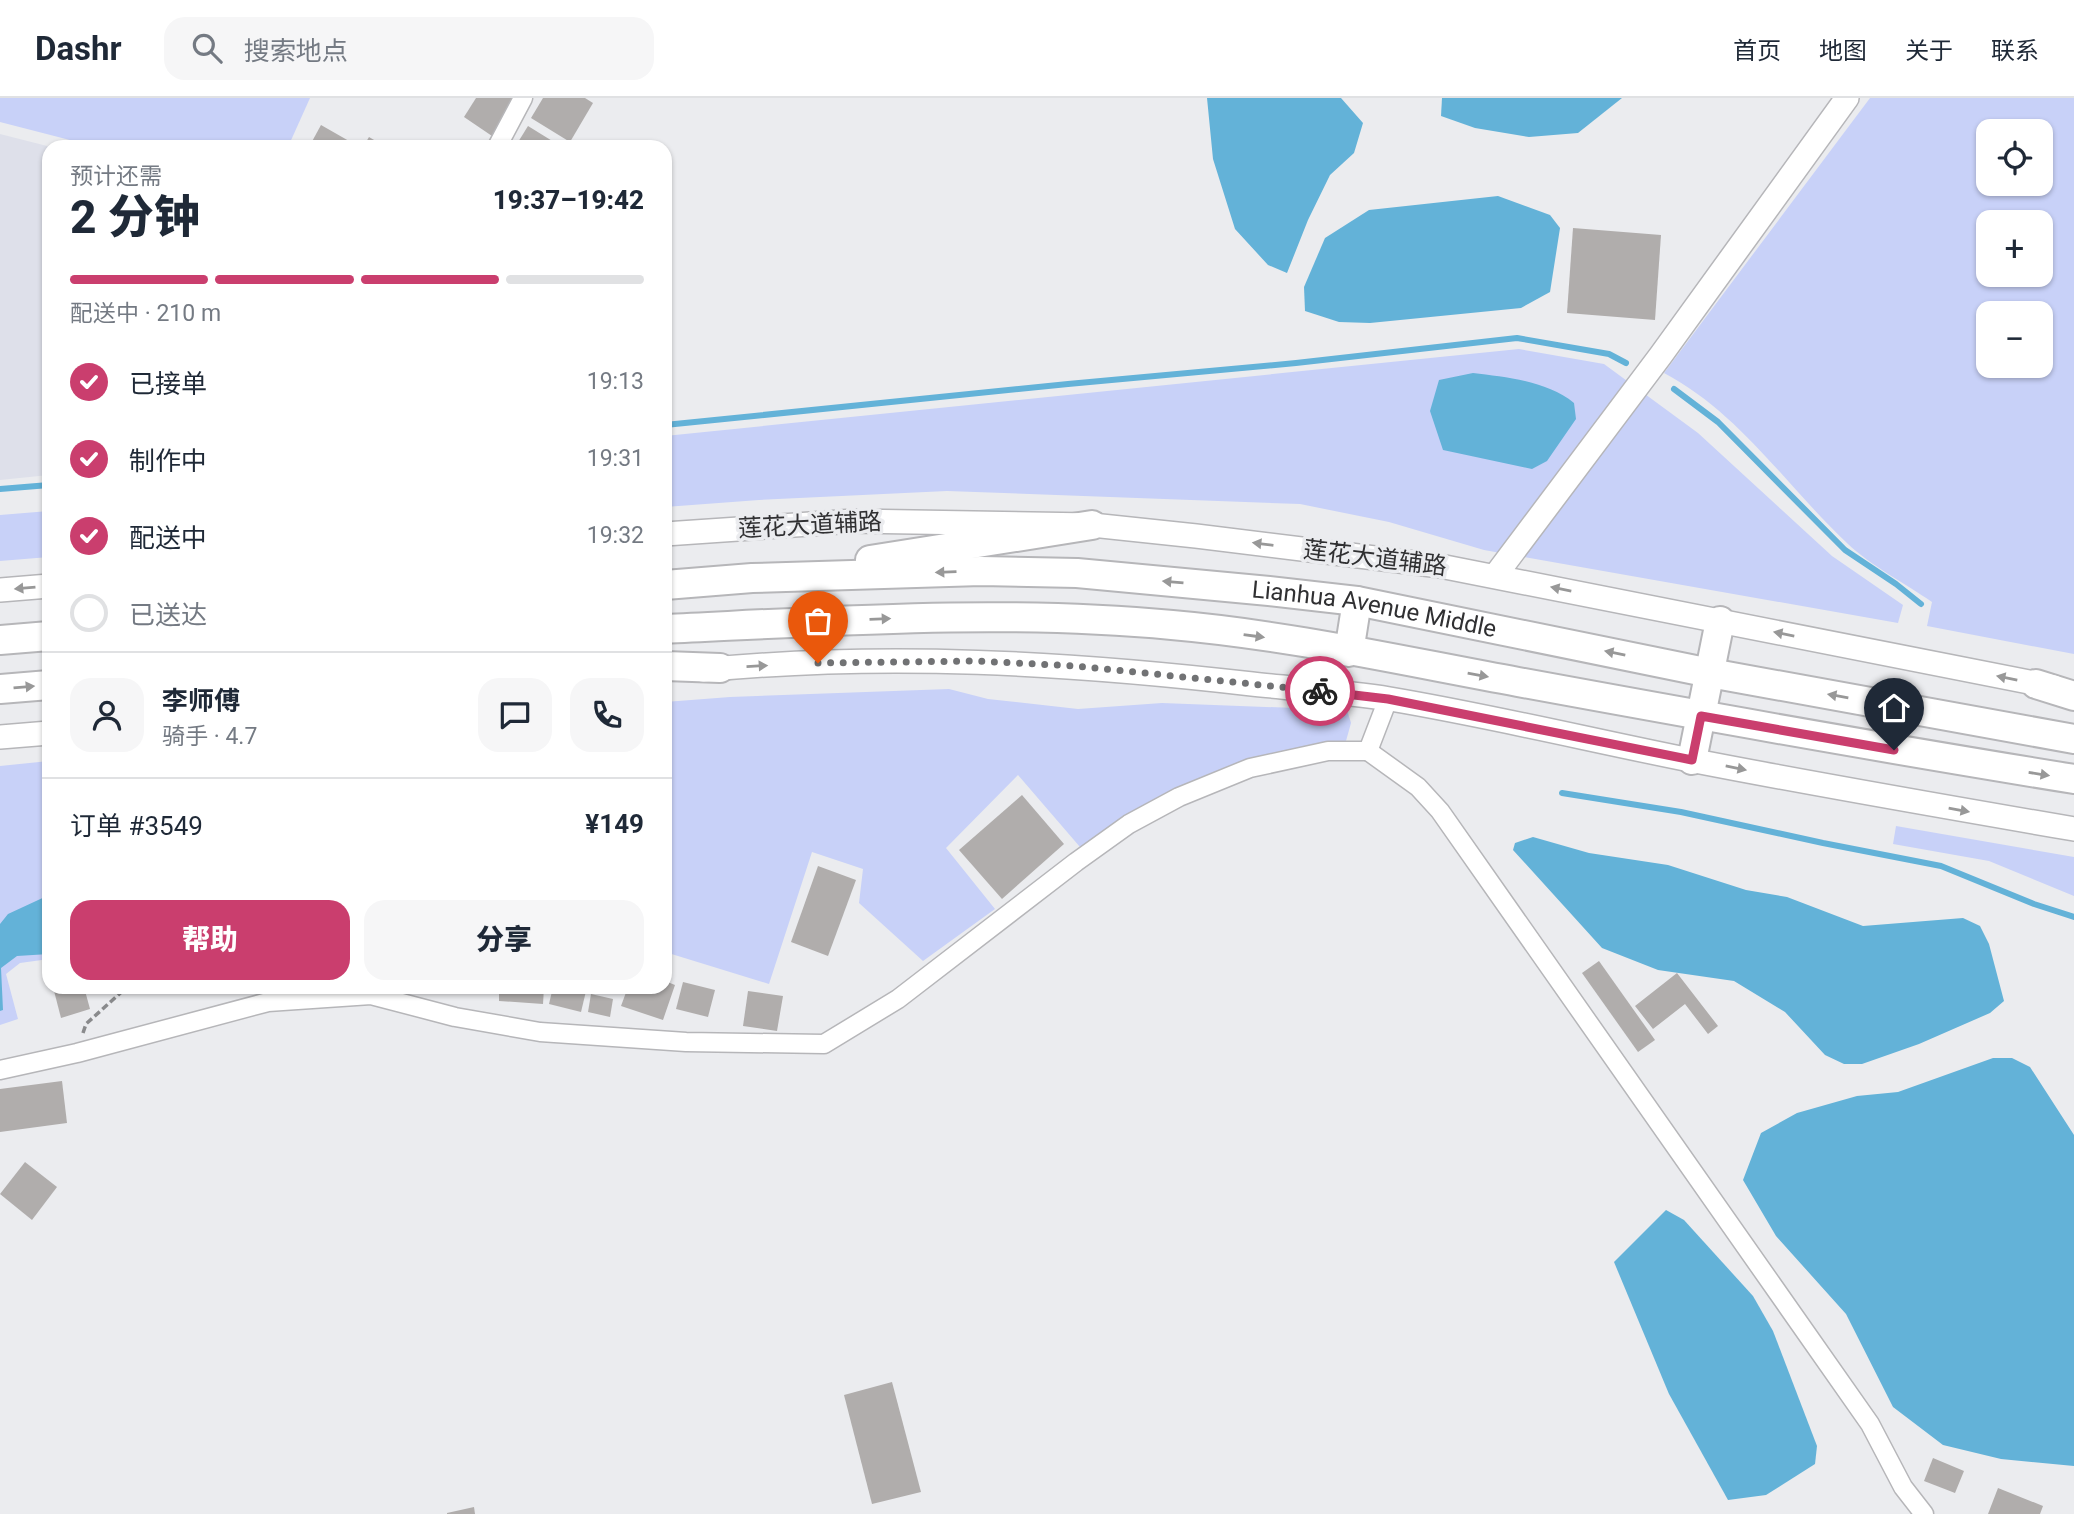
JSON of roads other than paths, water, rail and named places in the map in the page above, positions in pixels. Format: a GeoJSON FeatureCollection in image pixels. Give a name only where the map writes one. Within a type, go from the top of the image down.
{"type":"FeatureCollection","features":[{"type":"Feature","properties":{"kind":"main road"},"geometry":{"type":"LineString","coordinates":[[752,578],[1092,525]]}},
{"type":"Feature","properties":{"kind":"main road","name":"Lianhua Avenue Middle"},"geometry":{"type":"LineString","coordinates":[[672,584],[752,578],[981,571],[1077,573],[1357,601],[1710,673],[2074,739]]}},
{"type":"Feature","properties":{"kind":"main road"},"geometry":{"type":"LineString","coordinates":[[1349,652],[1357,601]]}},
{"type":"Feature","properties":{"kind":"main road","name":"Lianhua Avenue Middle"},"geometry":{"type":"LineString","coordinates":[[672,629],[961,617],[1072,618],[1174,625],[1349,652],[1842,742],[2074,779]]}},
{"type":"Feature","properties":{"kind":"main road"},"geometry":{"type":"LineString","coordinates":[[0,621],[42,624]]}},
{"type":"Feature","properties":{"kind":"main road"},"geometry":{"type":"LineString","coordinates":[[1692,760],[1720,621]]}},
{"type":"Feature","properties":{"kind":"main road"},"geometry":{"type":"LineString","coordinates":[[0,640],[42,637]]}},
{"type":"Feature","properties":{"kind":"main road"},"geometry":{"type":"LineString","coordinates":[[672,666],[720,668]]}},
{"type":"Feature","properties":{"kind":"main road"},"geometry":{"type":"LineString","coordinates":[[2036,684],[2074,696]]}},
{"type":"Feature","properties":{"kind":"main road"},"geometry":{"type":"LineString","coordinates":[[0,689],[42,686]]}},
{"type":"Feature","properties":{"kind":"street"},"geometry":{"type":"LineString","coordinates":[[501,140],[523,98]]}},
{"type":"Feature","properties":{"kind":"street"},"geometry":{"type":"LineString","coordinates":[[1495,576],[1661,355],[1847,98]]}},
{"type":"Feature","properties":{"kind":"street","name":"莲花大道辅路"},"geometry":{"type":"LineString","coordinates":[[672,534],[853,521],[1092,525],[1440,566],[2074,690]]}},
{"type":"Feature","properties":{"kind":"street"},"geometry":{"type":"LineString","coordinates":[[0,590],[42,587]]}},
{"type":"Feature","properties":{"kind":"street"},"geometry":{"type":"LineString","coordinates":[[672,672],[866,661],[1002,662],[1155,673],[1388,699],[1692,760],[2074,829]]}},
{"type":"Feature","properties":{"kind":"street"},"geometry":{"type":"LineString","coordinates":[[1367,751],[1388,699]]}},
{"type":"Feature","properties":{"kind":"street"},"geometry":{"type":"LineString","coordinates":[[0,737],[42,734]]}},
{"type":"Feature","properties":{"kind":"street"},"geometry":{"type":"LineString","coordinates":[[0,1069],[77,1053],[268,1002],[371,995],[455,1017],[540,1032],[686,1042],[824,1044],[898,999],[1129,824],[1179,797],[1250,768],[1328,751],[1367,751],[1418,787],[1440,811],[1870,1424],[1903,1487],[1924,1514]]}},
{"type":"Feature","properties":{"kind":"waterway"},"geometry":{"type":"LineString","coordinates":[[672,424],[1296,363],[1517,338],[1609,354],[1626,363]]}},
{"type":"Feature","properties":{"kind":"waterway"},"geometry":{"type":"LineString","coordinates":[[1674,389],[1718,422],[1845,550],[1921,604]]}},
{"type":"Feature","properties":{"kind":"waterway"},"geometry":{"type":"LineString","coordinates":[[0,489],[42,486]]}},
{"type":"Feature","properties":{"kind":"waterway"},"geometry":{"type":"LineString","coordinates":[[1562,793],[1681,812],[1941,866],[2034,904],[2074,917]]}}]}
